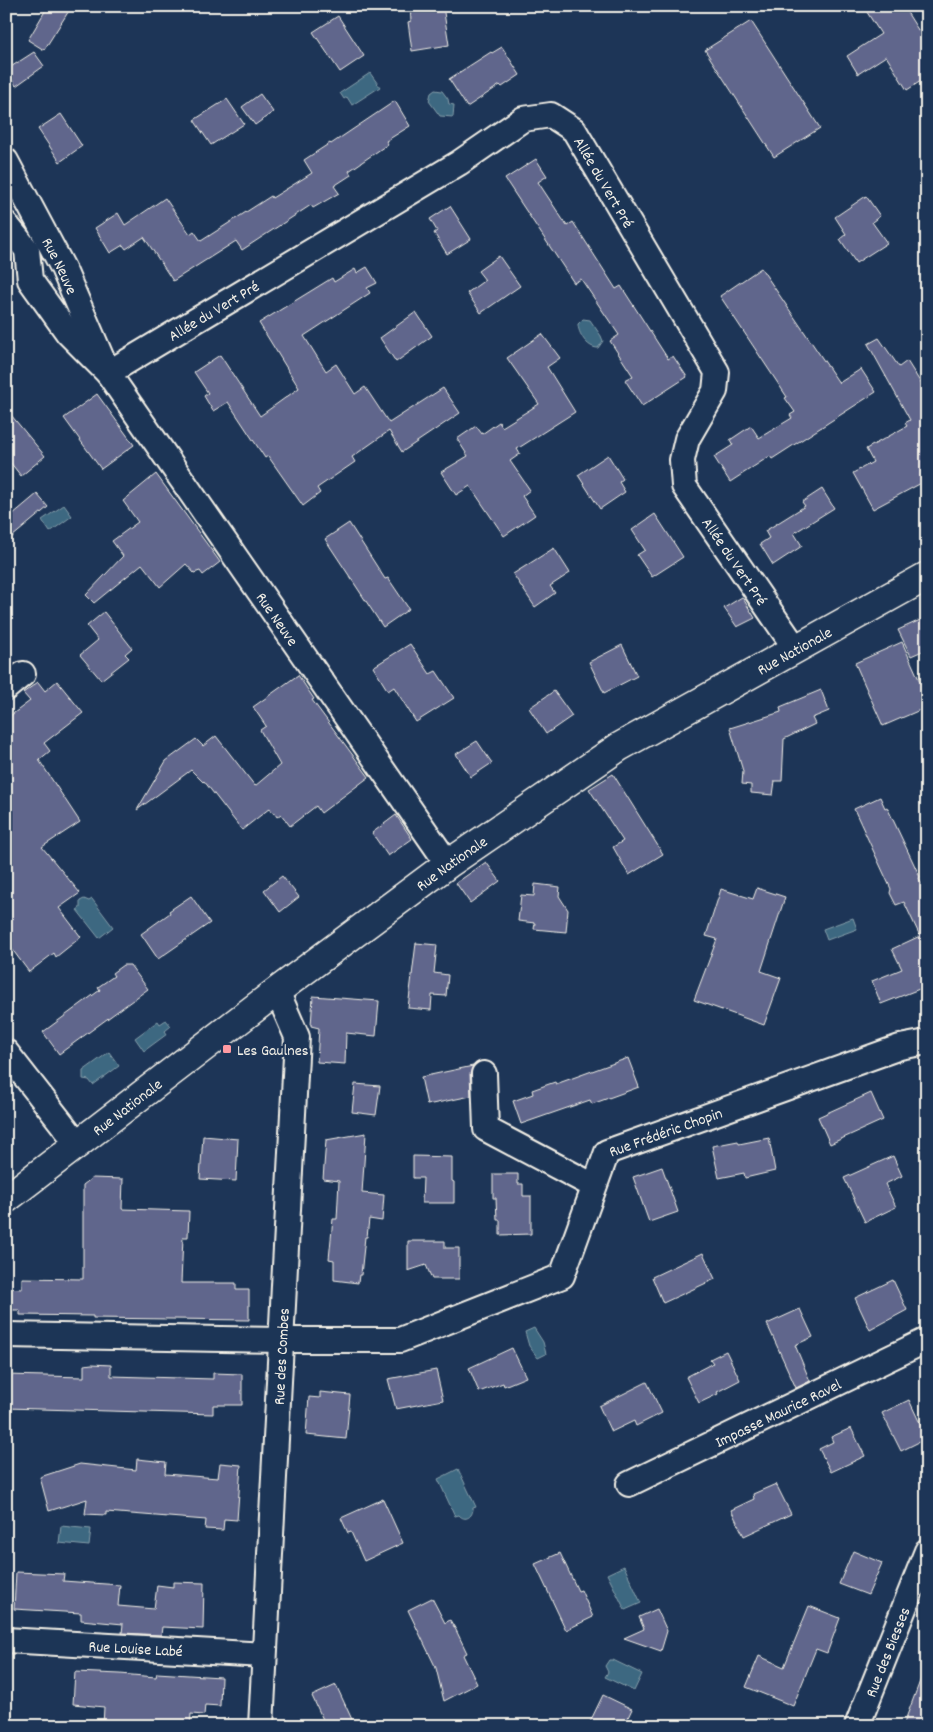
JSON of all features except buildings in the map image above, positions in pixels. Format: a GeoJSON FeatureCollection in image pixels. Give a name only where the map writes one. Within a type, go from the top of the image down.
{"type":"FeatureCollection","features":[{"type":"Feature","properties":{"kind":"main road","name":"Rue Nationale"},"geometry":{"type":"LineString","coordinates":[[6,1198],[277,991],[448,864],[619,747],[927,576]]}},
{"type":"Feature","properties":{"kind":"street","name":"Allée du Vert Pré"},"geometry":{"type":"LineString","coordinates":[[108,373],[459,163],[523,119],[551,115],[574,130],[717,372],[715,391],[687,439],[682,460],[684,486],[796,648]]}},
{"type":"Feature","properties":{"kind":"street","name":"Rue Neuve"},"geometry":{"type":"LineString","coordinates":[[6,161],[63,268],[108,373]]}},
{"type":"Feature","properties":{"kind":"street","name":"Rue Neuve"},"geometry":{"type":"LineString","coordinates":[[6,224],[27,250],[30,280],[68,333],[108,373],[448,864]]}},
{"type":"Feature","properties":{"kind":"street","name":"Rue des Combes"},"geometry":{"type":"LineString","coordinates":[[261,1726],[297,1038],[277,991]]}},
{"type":"Feature","properties":{"kind":"street","name":"Rue Frédéric Chopin"},"geometry":{"type":"LineString","coordinates":[[6,1335],[400,1340],[562,1276],[607,1152],[900,1047],[927,1042]]}},
{"type":"Feature","properties":{"kind":"street"},"geometry":{"type":"LineString","coordinates":[[6,1052],[78,1144]]}},
{"type":"Feature","properties":{"kind":"street"},"geometry":{"type":"LineString","coordinates":[[484,1074],[486,1129],[594,1186]]}},
{"type":"Feature","properties":{"kind":"street","name":"Impasse Maurice Ravel"},"geometry":{"type":"LineString","coordinates":[[629,1484],[927,1340]]}},
{"type":"Feature","properties":{"kind":"street","name":"Rue des Biesses"},"geometry":{"type":"LineString","coordinates":[[857,1726],[927,1551]]}},
{"type":"Feature","properties":{"kind":"street","name":"Rue Louise Labé"},"geometry":{"type":"LineString","coordinates":[[6,1640],[264,1655]]}},
{"type":"Feature","properties":{"kind":"water"},"geometry":{"type":"Polygon","coordinates":[[[370,73],[380,87],[352,105],[347,97],[344,99],[340,93],[370,73]]]}},
{"type":"Feature","properties":{"kind":"water"},"geometry":{"type":"Polygon","coordinates":[[[435,90],[442,91],[449,104],[454,105],[453,117],[440,116],[429,101],[431,93],[435,90]]]}},
{"type":"Feature","properties":{"kind":"water"},"geometry":{"type":"Polygon","coordinates":[[[583,319],[590,320],[601,336],[603,341],[598,348],[590,346],[581,336],[578,324],[583,319]]]}},
{"type":"Feature","properties":{"kind":"water"},"geometry":{"type":"Polygon","coordinates":[[[64,505],[72,516],[50,532],[42,520],[64,505]]]}},
{"type":"Feature","properties":{"kind":"water"},"geometry":{"type":"Polygon","coordinates":[[[84,899],[89,901],[92,899],[113,927],[99,938],[77,910],[80,908],[80,901],[84,899]]]}},
{"type":"Feature","properties":{"kind":"water"},"geometry":{"type":"Polygon","coordinates":[[[853,918],[857,929],[827,940],[823,929],[853,918]]]}},
{"type":"Feature","properties":{"kind":"water"},"geometry":{"type":"Polygon","coordinates":[[[166,1020],[171,1026],[165,1031],[167,1034],[144,1051],[135,1038],[158,1021],[160,1024],[166,1020]]]}},
{"type":"Feature","properties":{"kind":"water"},"geometry":{"type":"Polygon","coordinates":[[[109,1052],[119,1066],[93,1085],[89,1080],[83,1079],[83,1071],[109,1052]]]}},
{"type":"Feature","properties":{"kind":"water"},"geometry":{"type":"Polygon","coordinates":[[[534,1328],[543,1342],[546,1354],[538,1358],[529,1346],[525,1332],[534,1328]]]}},
{"type":"Feature","properties":{"kind":"water"},"geometry":{"type":"Polygon","coordinates":[[[458,1469],[476,1507],[473,1508],[468,1518],[459,1515],[455,1516],[438,1479],[458,1469]]]}},
{"type":"Feature","properties":{"kind":"water"},"geometry":{"type":"Polygon","coordinates":[[[61,1526],[91,1529],[89,1546],[59,1543],[61,1526]]]}},
{"type":"Feature","properties":{"kind":"water"},"geometry":{"type":"Polygon","coordinates":[[[624,1566],[641,1603],[625,1610],[607,1574],[624,1566]]]}},
{"type":"Feature","properties":{"kind":"water"},"geometry":{"type":"Polygon","coordinates":[[[609,1660],[613,1660],[642,1674],[634,1691],[605,1677],[608,1672],[605,1666],[609,1660]]]}},
{"type":"Feature","properties":{"kind":"place","name":"Les Gaulnes"},"geometry":{"type":"Point","coordinates":[227,1049]}}]}
